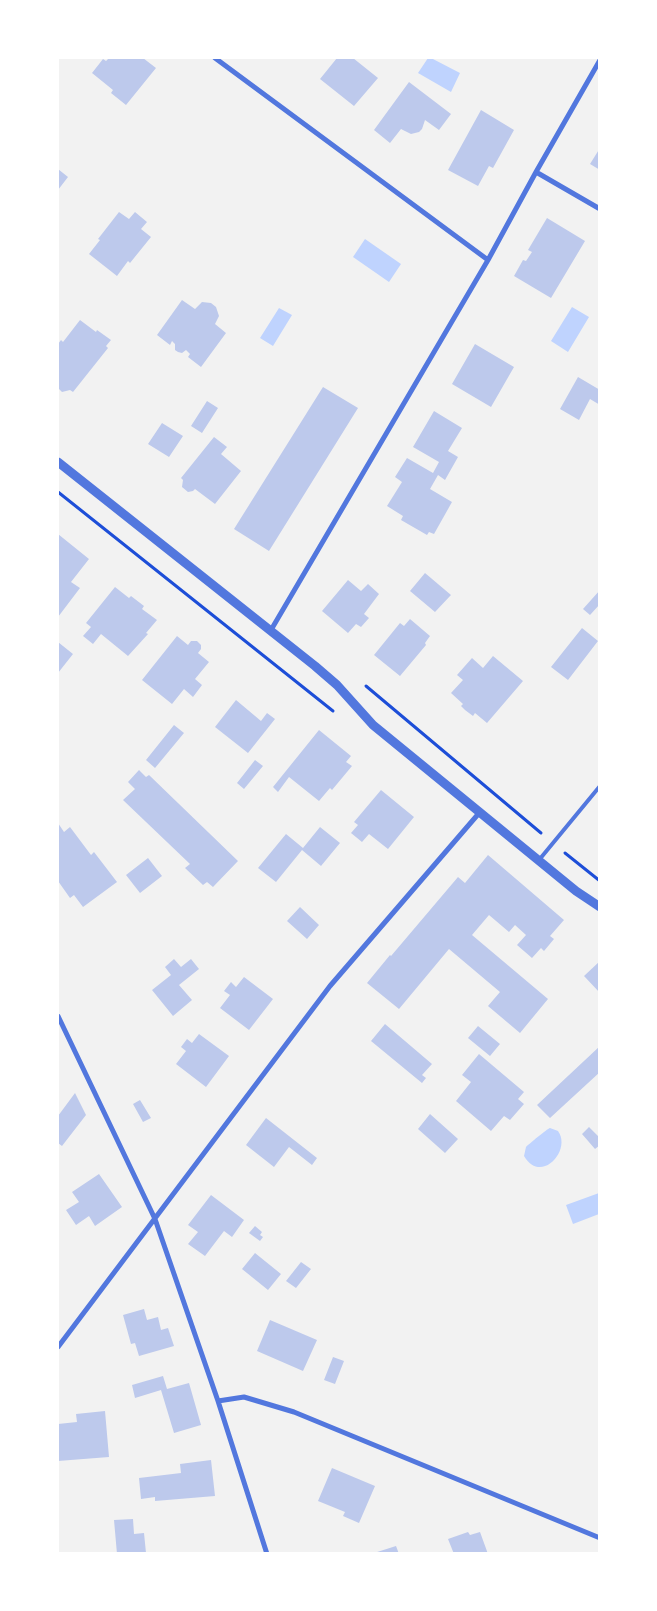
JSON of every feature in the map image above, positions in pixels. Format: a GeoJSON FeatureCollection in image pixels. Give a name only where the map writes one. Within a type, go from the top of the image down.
{"type":"FeatureCollection","features":[{"type":"Feature","properties":{"kind":"street"},"geometry":{"type":"LineString","coordinates":[[215,58],[488,260]]}},
{"type":"Feature","properties":{"kind":"street"},"geometry":{"type":"LineString","coordinates":[[271,630],[488,260],[600,60]]}},
{"type":"Feature","properties":{"kind":"street"},"geometry":{"type":"LineString","coordinates":[[536,172],[600,210]]}},
{"type":"Feature","properties":{"kind":"street"},"geometry":{"type":"LineString","coordinates":[[58,462],[271,630],[337,685],[373,725],[600,907]]}},
{"type":"Feature","properties":{"kind":"street"},"geometry":{"type":"LineString","coordinates":[[58,1347],[330,986],[480,812]]}},
{"type":"Feature","properties":{"kind":"street"},"geometry":{"type":"LineString","coordinates":[[58,1016],[155,1219],[218,1402],[267,1554]]}},
{"type":"Feature","properties":{"kind":"street"},"geometry":{"type":"LineString","coordinates":[[218,1402],[244,1397],[294,1412],[600,1538]]}},
{"type":"Feature","properties":{"kind":"lane"},"geometry":{"type":"LineString","coordinates":[[539,860],[600,786]]}},
{"type":"Feature","properties":{"kind":"path"},"geometry":{"type":"LineString","coordinates":[[58,492],[336,714]]}},
{"type":"Feature","properties":{"kind":"path"},"geometry":{"type":"LineString","coordinates":[[363,684],[553,844],[600,881]]}},
{"type":"Feature","properties":{"kind":"water"},"geometry":{"type":"Polygon","coordinates":[[[428,58],[460,73],[451,92],[418,73],[428,58]]]}},
{"type":"Feature","properties":{"kind":"water"},"geometry":{"type":"Polygon","coordinates":[[[365,239],[401,264],[389,282],[353,257],[365,239]]]}},
{"type":"Feature","properties":{"kind":"water"},"geometry":{"type":"Polygon","coordinates":[[[572,307],[589,317],[568,352],[551,341],[572,307]]]}},
{"type":"Feature","properties":{"kind":"water"},"geometry":{"type":"Polygon","coordinates":[[[279,308],[292,315],[273,346],[260,338],[279,308]]]}},
{"type":"Feature","properties":{"kind":"water"},"geometry":{"type":"Polygon","coordinates":[[[550,1128],[558,1131],[561,1147],[553,1162],[546,1166],[538,1167],[531,1164],[524,1156],[526,1147],[550,1128]]]}},
{"type":"Feature","properties":{"kind":"water"},"geometry":{"type":"Polygon","coordinates":[[[599,1193],[599,1214],[573,1224],[566,1205],[599,1193]]]}},
{"type":"Feature","properties":{"kind":"building"},"geometry":{"type":"Polygon","coordinates":[[[109,58],[143,58],[156,68],[126,105],[111,93],[113,90],[92,73],[103,59],[106,61],[109,58]]]}},
{"type":"Feature","properties":{"kind":"building"},"geometry":{"type":"Polygon","coordinates":[[[337,58],[353,58],[378,78],[354,106],[320,79],[337,58]]]}},
{"type":"Feature","properties":{"kind":"building"},"geometry":{"type":"Polygon","coordinates":[[[409,82],[451,114],[439,130],[425,120],[419,132],[411,134],[401,129],[390,143],[374,130],[409,82]]]}},
{"type":"Feature","properties":{"kind":"building"},"geometry":{"type":"Polygon","coordinates":[[[481,110],[514,130],[493,168],[489,166],[478,186],[448,170],[481,110]]]}},
{"type":"Feature","properties":{"kind":"building"},"geometry":{"type":"Polygon","coordinates":[[[600,148],[600,170],[590,164],[600,148]]]}},
{"type":"Feature","properties":{"kind":"building"},"geometry":{"type":"Polygon","coordinates":[[[58,169],[68,177],[58,190],[58,169]]]}},
{"type":"Feature","properties":{"kind":"building"},"geometry":{"type":"Polygon","coordinates":[[[119,212],[129,219],[135,212],[147,222],[141,229],[151,237],[130,263],[128,261],[117,276],[89,254],[119,212]]]}},
{"type":"Feature","properties":{"kind":"building"},"geometry":{"type":"Polygon","coordinates":[[[547,218],[585,241],[551,298],[514,276],[523,260],[526,261],[532,252],[528,250],[547,218]]]}},
{"type":"Feature","properties":{"kind":"building"},"geometry":{"type":"Polygon","coordinates":[[[182,300],[195,309],[202,302],[211,303],[216,307],[219,316],[215,324],[226,333],[201,367],[188,357],[190,354],[186,350],[182,353],[178,352],[175,350],[175,344],[172,341],[170,345],[157,335],[182,300]]]}},
{"type":"Feature","properties":{"kind":"building"},"geometry":{"type":"Polygon","coordinates":[[[80,320],[111,340],[106,346],[108,348],[73,392],[70,390],[62,392],[58,388],[58,344],[61,340],[63,342],[80,320]]]}},
{"type":"Feature","properties":{"kind":"building"},"geometry":{"type":"Polygon","coordinates":[[[475,344],[514,367],[491,407],[452,384],[475,344]]]}},
{"type":"Feature","properties":{"kind":"building"},"geometry":{"type":"Polygon","coordinates":[[[578,377],[600,390],[600,405],[590,399],[579,420],[560,409],[578,377]]]}},
{"type":"Feature","properties":{"kind":"building"},"geometry":{"type":"Polygon","coordinates":[[[323,387],[358,408],[269,551],[234,529],[323,387]]]}},
{"type":"Feature","properties":{"kind":"building"},"geometry":{"type":"Polygon","coordinates":[[[207,401],[218,408],[202,433],[191,426],[207,401]]]}},
{"type":"Feature","properties":{"kind":"building"},"geometry":{"type":"Polygon","coordinates":[[[434,411],[462,428],[448,451],[458,457],[445,480],[438,475],[430,489],[452,502],[434,534],[429,532],[427,535],[401,520],[403,516],[387,506],[402,482],[395,477],[407,458],[433,473],[439,462],[413,447],[434,411]]]}},
{"type":"Feature","properties":{"kind":"building"},"geometry":{"type":"Polygon","coordinates":[[[162,423],[183,436],[169,457],[148,444],[162,423]]]}},
{"type":"Feature","properties":{"kind":"building"},"geometry":{"type":"Polygon","coordinates":[[[214,437],[227,447],[221,454],[241,471],[215,504],[195,489],[188,492],[182,487],[183,480],[181,478],[214,437]]]}},
{"type":"Feature","properties":{"kind":"building"},"geometry":{"type":"Polygon","coordinates":[[[58,534],[89,559],[71,582],[80,588],[58,617],[58,534]]]}},
{"type":"Feature","properties":{"kind":"building"},"geometry":{"type":"Polygon","coordinates":[[[425,573],[451,595],[435,612],[410,591],[425,573]]]}},
{"type":"Feature","properties":{"kind":"building"},"geometry":{"type":"Polygon","coordinates":[[[348,580],[361,591],[368,584],[379,594],[364,614],[369,618],[361,627],[356,624],[348,633],[322,611],[348,580]]]}},
{"type":"Feature","properties":{"kind":"building"},"geometry":{"type":"Polygon","coordinates":[[[115,587],[129,598],[131,596],[144,606],[142,609],[157,620],[146,633],[148,634],[128,656],[101,634],[93,644],[83,636],[91,627],[86,623],[115,587]]]}},
{"type":"Feature","properties":{"kind":"building"},"geometry":{"type":"Polygon","coordinates":[[[600,590],[600,604],[590,615],[583,609],[600,590]]]}},
{"type":"Feature","properties":{"kind":"building"},"geometry":{"type":"Polygon","coordinates":[[[410,619],[430,636],[425,643],[426,645],[400,676],[374,655],[400,623],[404,626],[410,619]]]}},
{"type":"Feature","properties":{"kind":"building"},"geometry":{"type":"Polygon","coordinates":[[[582,628],[598,641],[568,680],[551,667],[582,628]]]}},
{"type":"Feature","properties":{"kind":"building"},"geometry":{"type":"Polygon","coordinates":[[[177,636],[188,645],[191,641],[197,641],[201,645],[198,653],[209,662],[195,679],[202,685],[193,697],[184,689],[172,704],[142,680],[177,636]]]}},
{"type":"Feature","properties":{"kind":"building"},"geometry":{"type":"Polygon","coordinates":[[[58,642],[73,654],[58,673],[58,642]]]}},
{"type":"Feature","properties":{"kind":"building"},"geometry":{"type":"Polygon","coordinates":[[[493,656],[523,681],[487,723],[475,713],[473,716],[465,710],[461,706],[463,704],[451,693],[463,680],[457,675],[472,658],[483,668],[493,656]]]}},
{"type":"Feature","properties":{"kind":"building"},"geometry":{"type":"Polygon","coordinates":[[[236,700],[261,721],[267,713],[275,719],[248,753],[215,727],[236,700]]]}},
{"type":"Feature","properties":{"kind":"building"},"geometry":{"type":"Polygon","coordinates":[[[174,725],[184,733],[155,768],[146,760],[174,725]]]}},
{"type":"Feature","properties":{"kind":"building"},"geometry":{"type":"Polygon","coordinates":[[[319,730],[351,756],[346,762],[352,766],[332,790],[330,788],[319,801],[289,777],[278,792],[273,787],[319,730]]]}},
{"type":"Feature","properties":{"kind":"building"},"geometry":{"type":"Polygon","coordinates":[[[255,760],[263,766],[244,789],[237,783],[255,760]]]}},
{"type":"Feature","properties":{"kind":"building"},"geometry":{"type":"Polygon","coordinates":[[[139,770],[146,777],[149,775],[238,861],[213,887],[207,882],[203,885],[185,868],[190,864],[123,800],[135,789],[128,782],[139,770]]]}},
{"type":"Feature","properties":{"kind":"building"},"geometry":{"type":"Polygon","coordinates":[[[381,790],[414,817],[388,849],[369,834],[362,842],[351,833],[358,825],[354,822],[381,790]]]}},
{"type":"Feature","properties":{"kind":"building"},"geometry":{"type":"Polygon","coordinates":[[[58,823],[64,832],[70,827],[91,855],[94,852],[117,882],[83,907],[74,895],[70,898],[58,881],[58,823]]]}},
{"type":"Feature","properties":{"kind":"building"},"geometry":{"type":"Polygon","coordinates":[[[320,827],[340,843],[321,866],[302,850],[276,882],[258,868],[286,834],[303,848],[320,827]]]}},
{"type":"Feature","properties":{"kind":"building"},"geometry":{"type":"Polygon","coordinates":[[[488,855],[564,920],[550,936],[554,939],[544,951],[541,948],[532,958],[517,945],[526,935],[515,925],[509,932],[489,915],[472,935],[548,999],[520,1033],[488,1006],[500,992],[449,949],[399,1009],[367,983],[458,877],[465,883],[488,855]]]}},
{"type":"Feature","properties":{"kind":"building"},"geometry":{"type":"Polygon","coordinates":[[[148,858],[162,876],[140,893],[126,875],[148,858]]]}},
{"type":"Feature","properties":{"kind":"building"},"geometry":{"type":"Polygon","coordinates":[[[300,907],[319,925],[307,939],[287,921],[300,907]]]}},
{"type":"Feature","properties":{"kind":"building"},"geometry":{"type":"Polygon","coordinates":[[[174,959],[181,967],[191,959],[199,969],[179,985],[192,1000],[173,1016],[152,990],[171,975],[165,967],[174,959]]]}},
{"type":"Feature","properties":{"kind":"building"},"geometry":{"type":"Polygon","coordinates":[[[600,961],[600,993],[584,976],[600,961]]]}},
{"type":"Feature","properties":{"kind":"building"},"geometry":{"type":"Polygon","coordinates":[[[244,977],[273,999],[249,1030],[220,1008],[230,995],[224,991],[231,982],[236,987],[244,977]]]}},
{"type":"Feature","properties":{"kind":"building"},"geometry":{"type":"Polygon","coordinates":[[[385,1024],[432,1064],[422,1075],[426,1078],[422,1083],[371,1041],[385,1024]]]}},
{"type":"Feature","properties":{"kind":"building"},"geometry":{"type":"Polygon","coordinates":[[[478,1026],[500,1044],[490,1056],[468,1038],[478,1026]]]}},
{"type":"Feature","properties":{"kind":"building"},"geometry":{"type":"Polygon","coordinates":[[[199,1034],[229,1056],[206,1087],[176,1064],[186,1051],[181,1047],[187,1039],[192,1043],[199,1034]]]}},
{"type":"Feature","properties":{"kind":"building"},"geometry":{"type":"Polygon","coordinates":[[[600,1046],[600,1072],[550,1118],[537,1105],[600,1046]]]}},
{"type":"Feature","properties":{"kind":"building"},"geometry":{"type":"Polygon","coordinates":[[[479,1054],[524,1092],[518,1099],[524,1104],[510,1120],[504,1116],[491,1131],[456,1101],[471,1082],[462,1075],[479,1054]]]}},
{"type":"Feature","properties":{"kind":"building"},"geometry":{"type":"Polygon","coordinates":[[[75,1093],[86,1115],[62,1146],[58,1143],[58,1116],[75,1093]]]}},
{"type":"Feature","properties":{"kind":"building"},"geometry":{"type":"Polygon","coordinates":[[[140,1100],[151,1118],[143,1122],[133,1104],[140,1100]]]}},
{"type":"Feature","properties":{"kind":"building"},"geometry":{"type":"Polygon","coordinates":[[[430,1114],[458,1139],[445,1153],[418,1129],[430,1114]]]}},
{"type":"Feature","properties":{"kind":"building"},"geometry":{"type":"Polygon","coordinates":[[[266,1118],[317,1158],[312,1165],[289,1147],[274,1167],[246,1145],[266,1118]]]}},
{"type":"Feature","properties":{"kind":"building"},"geometry":{"type":"Polygon","coordinates":[[[589,1127],[600,1138],[600,1145],[595,1149],[582,1134],[589,1127]]]}},
{"type":"Feature","properties":{"kind":"building"},"geometry":{"type":"Polygon","coordinates":[[[99,1174],[122,1207],[95,1226],[89,1216],[76,1225],[66,1210],[79,1202],[72,1192],[99,1174]]]}},
{"type":"Feature","properties":{"kind":"building"},"geometry":{"type":"Polygon","coordinates":[[[211,1195],[244,1220],[232,1237],[224,1231],[205,1256],[188,1244],[198,1232],[188,1225],[211,1195]]]}},
{"type":"Feature","properties":{"kind":"building"},"geometry":{"type":"Polygon","coordinates":[[[255,1226],[262,1232],[260,1235],[263,1237],[260,1241],[249,1233],[255,1226]]]}},
{"type":"Feature","properties":{"kind":"building"},"geometry":{"type":"Polygon","coordinates":[[[255,1253],[281,1274],[268,1290],[242,1269],[255,1253]]]}},
{"type":"Feature","properties":{"kind":"building"},"geometry":{"type":"Polygon","coordinates":[[[301,1262],[311,1269],[296,1288],[286,1281],[301,1262]]]}},
{"type":"Feature","properties":{"kind":"building"},"geometry":{"type":"Polygon","coordinates":[[[144,1309],[147,1320],[158,1317],[161,1330],[168,1328],[174,1346],[139,1356],[135,1343],[131,1344],[123,1315],[144,1309]]]}},
{"type":"Feature","properties":{"kind":"building"},"geometry":{"type":"Polygon","coordinates":[[[270,1320],[317,1340],[303,1371],[257,1351],[270,1320]]]}},
{"type":"Feature","properties":{"kind":"building"},"geometry":{"type":"Polygon","coordinates":[[[333,1357],[344,1361],[335,1384],[324,1380],[333,1357]]]}},
{"type":"Feature","properties":{"kind":"building"},"geometry":{"type":"Polygon","coordinates":[[[163,1376],[167,1389],[189,1383],[201,1425],[174,1433],[161,1390],[135,1398],[132,1385],[163,1376]]]}},
{"type":"Feature","properties":{"kind":"building"},"geometry":{"type":"Polygon","coordinates":[[[105,1411],[109,1457],[58,1461],[58,1424],[77,1422],[76,1414],[105,1411]]]}},
{"type":"Feature","properties":{"kind":"building"},"geometry":{"type":"Polygon","coordinates":[[[211,1460],[215,1496],[155,1501],[155,1497],[141,1499],[139,1478],[181,1473],[180,1464],[211,1460]]]}},
{"type":"Feature","properties":{"kind":"building"},"geometry":{"type":"Polygon","coordinates":[[[332,1468],[375,1486],[359,1523],[343,1516],[345,1512],[318,1501],[332,1468]]]}},
{"type":"Feature","properties":{"kind":"building"},"geometry":{"type":"Polygon","coordinates":[[[133,1519],[134,1534],[144,1533],[146,1553],[117,1554],[114,1520],[133,1519]]]}},
{"type":"Feature","properties":{"kind":"building"},"geometry":{"type":"Polygon","coordinates":[[[468,1532],[470,1535],[480,1532],[488,1554],[454,1554],[448,1539],[468,1532]]]}},
{"type":"Feature","properties":{"kind":"building"},"geometry":{"type":"Polygon","coordinates":[[[396,1546],[399,1554],[374,1554],[374,1553],[396,1546]]]}}]}
